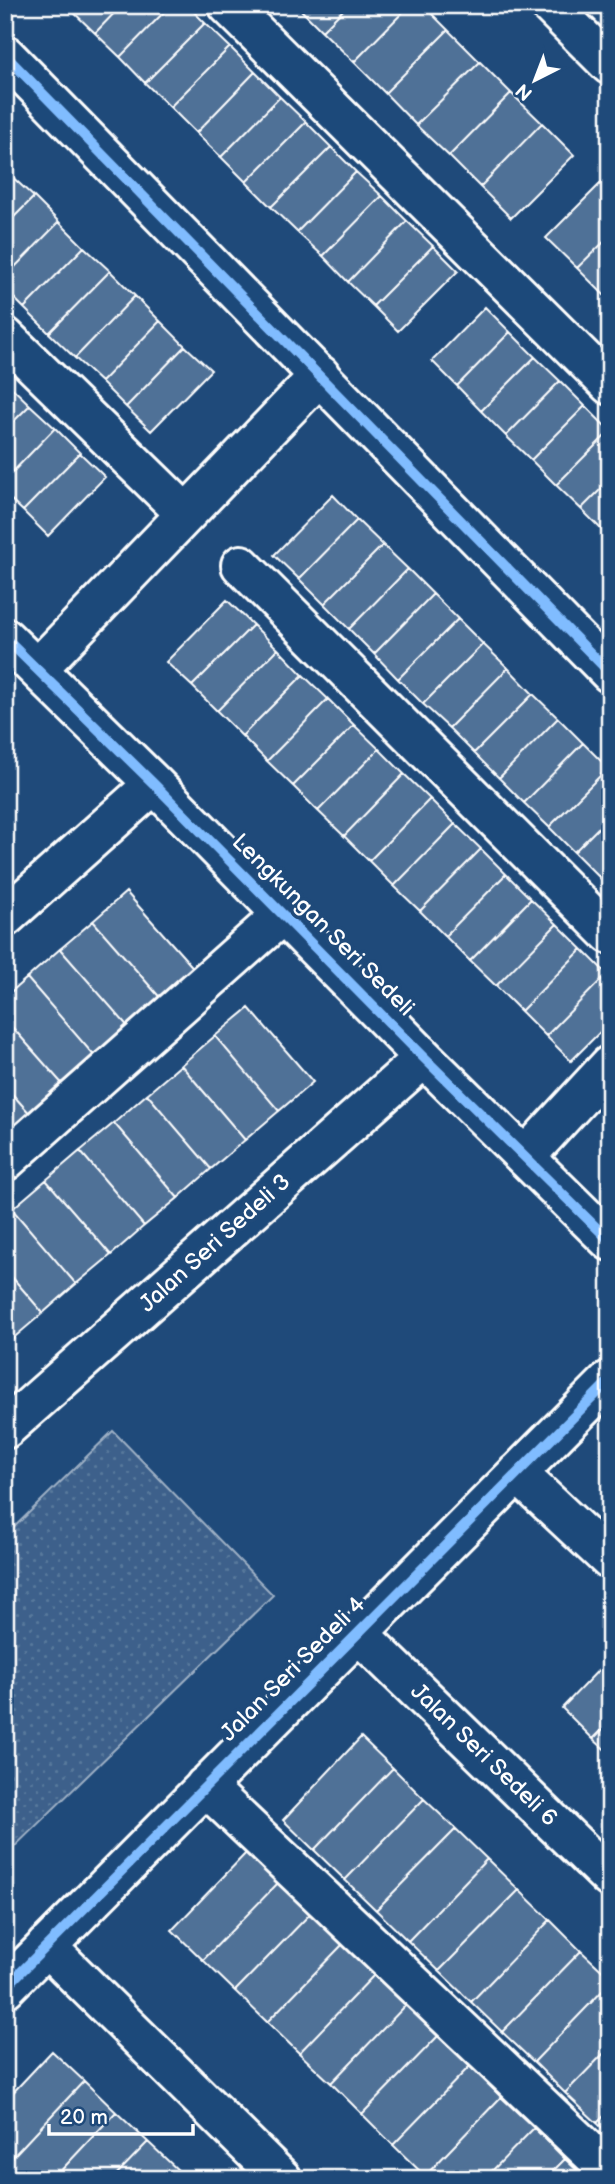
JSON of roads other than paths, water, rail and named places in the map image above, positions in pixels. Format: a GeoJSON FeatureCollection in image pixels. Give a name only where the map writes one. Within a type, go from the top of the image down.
{"type":"FeatureCollection","features":[{"type":"Feature","properties":{"kind":"street"},"geometry":{"type":"LineString","coordinates":[[228,5],[610,385]]}},
{"type":"Feature","properties":{"kind":"street"},"geometry":{"type":"LineString","coordinates":[[550,5],[610,65]]}},
{"type":"Feature","properties":{"kind":"street"},"geometry":{"type":"LineString","coordinates":[[5,55],[610,673]]}},
{"type":"Feature","properties":{"kind":"street"},"geometry":{"type":"LineString","coordinates":[[5,337],[186,514]]}},
{"type":"Feature","properties":{"kind":"street"},"geometry":{"type":"LineString","coordinates":[[37,669],[320,375]]}},
{"type":"Feature","properties":{"kind":"street"},"geometry":{"type":"LineString","coordinates":[[241,565],[610,934]]}},
{"type":"Feature","properties":{"kind":"street","name":"Lengkungan Seri Sedeli"},"geometry":{"type":"LineString","coordinates":[[5,638],[155,784],[424,1058],[610,1241]]}},
{"type":"Feature","properties":{"kind":"street"},"geometry":{"type":"LineString","coordinates":[[5,917],[155,784]]}},
{"type":"Feature","properties":{"kind":"street"},"geometry":{"type":"LineString","coordinates":[[5,1161],[283,914]]}},
{"type":"Feature","properties":{"kind":"street","name":"Jalan Seri Sedeli 3"},"geometry":{"type":"LineString","coordinates":[[5,1429],[424,1058]]}},
{"type":"Feature","properties":{"kind":"street"},"geometry":{"type":"LineString","coordinates":[[525,1157],[610,1065]]}},
{"type":"Feature","properties":{"kind":"street","name":"Jalan Seri Sedeli 4"},"geometry":{"type":"LineString","coordinates":[[5,1988],[610,1380]]}},
{"type":"Feature","properties":{"kind":"street"},"geometry":{"type":"LineString","coordinates":[[517,1473],[610,1560]]}},
{"type":"Feature","properties":{"kind":"street","name":"Jalan Seri Sedeli 6"},"geometry":{"type":"LineString","coordinates":[[358,1633],[610,1878]]}},
{"type":"Feature","properties":{"kind":"street"},"geometry":{"type":"LineString","coordinates":[[205,1786],[610,2171]]}},
{"type":"Feature","properties":{"kind":"street"},"geometry":{"type":"LineString","coordinates":[[46,1946],[282,2179]]}}]}
